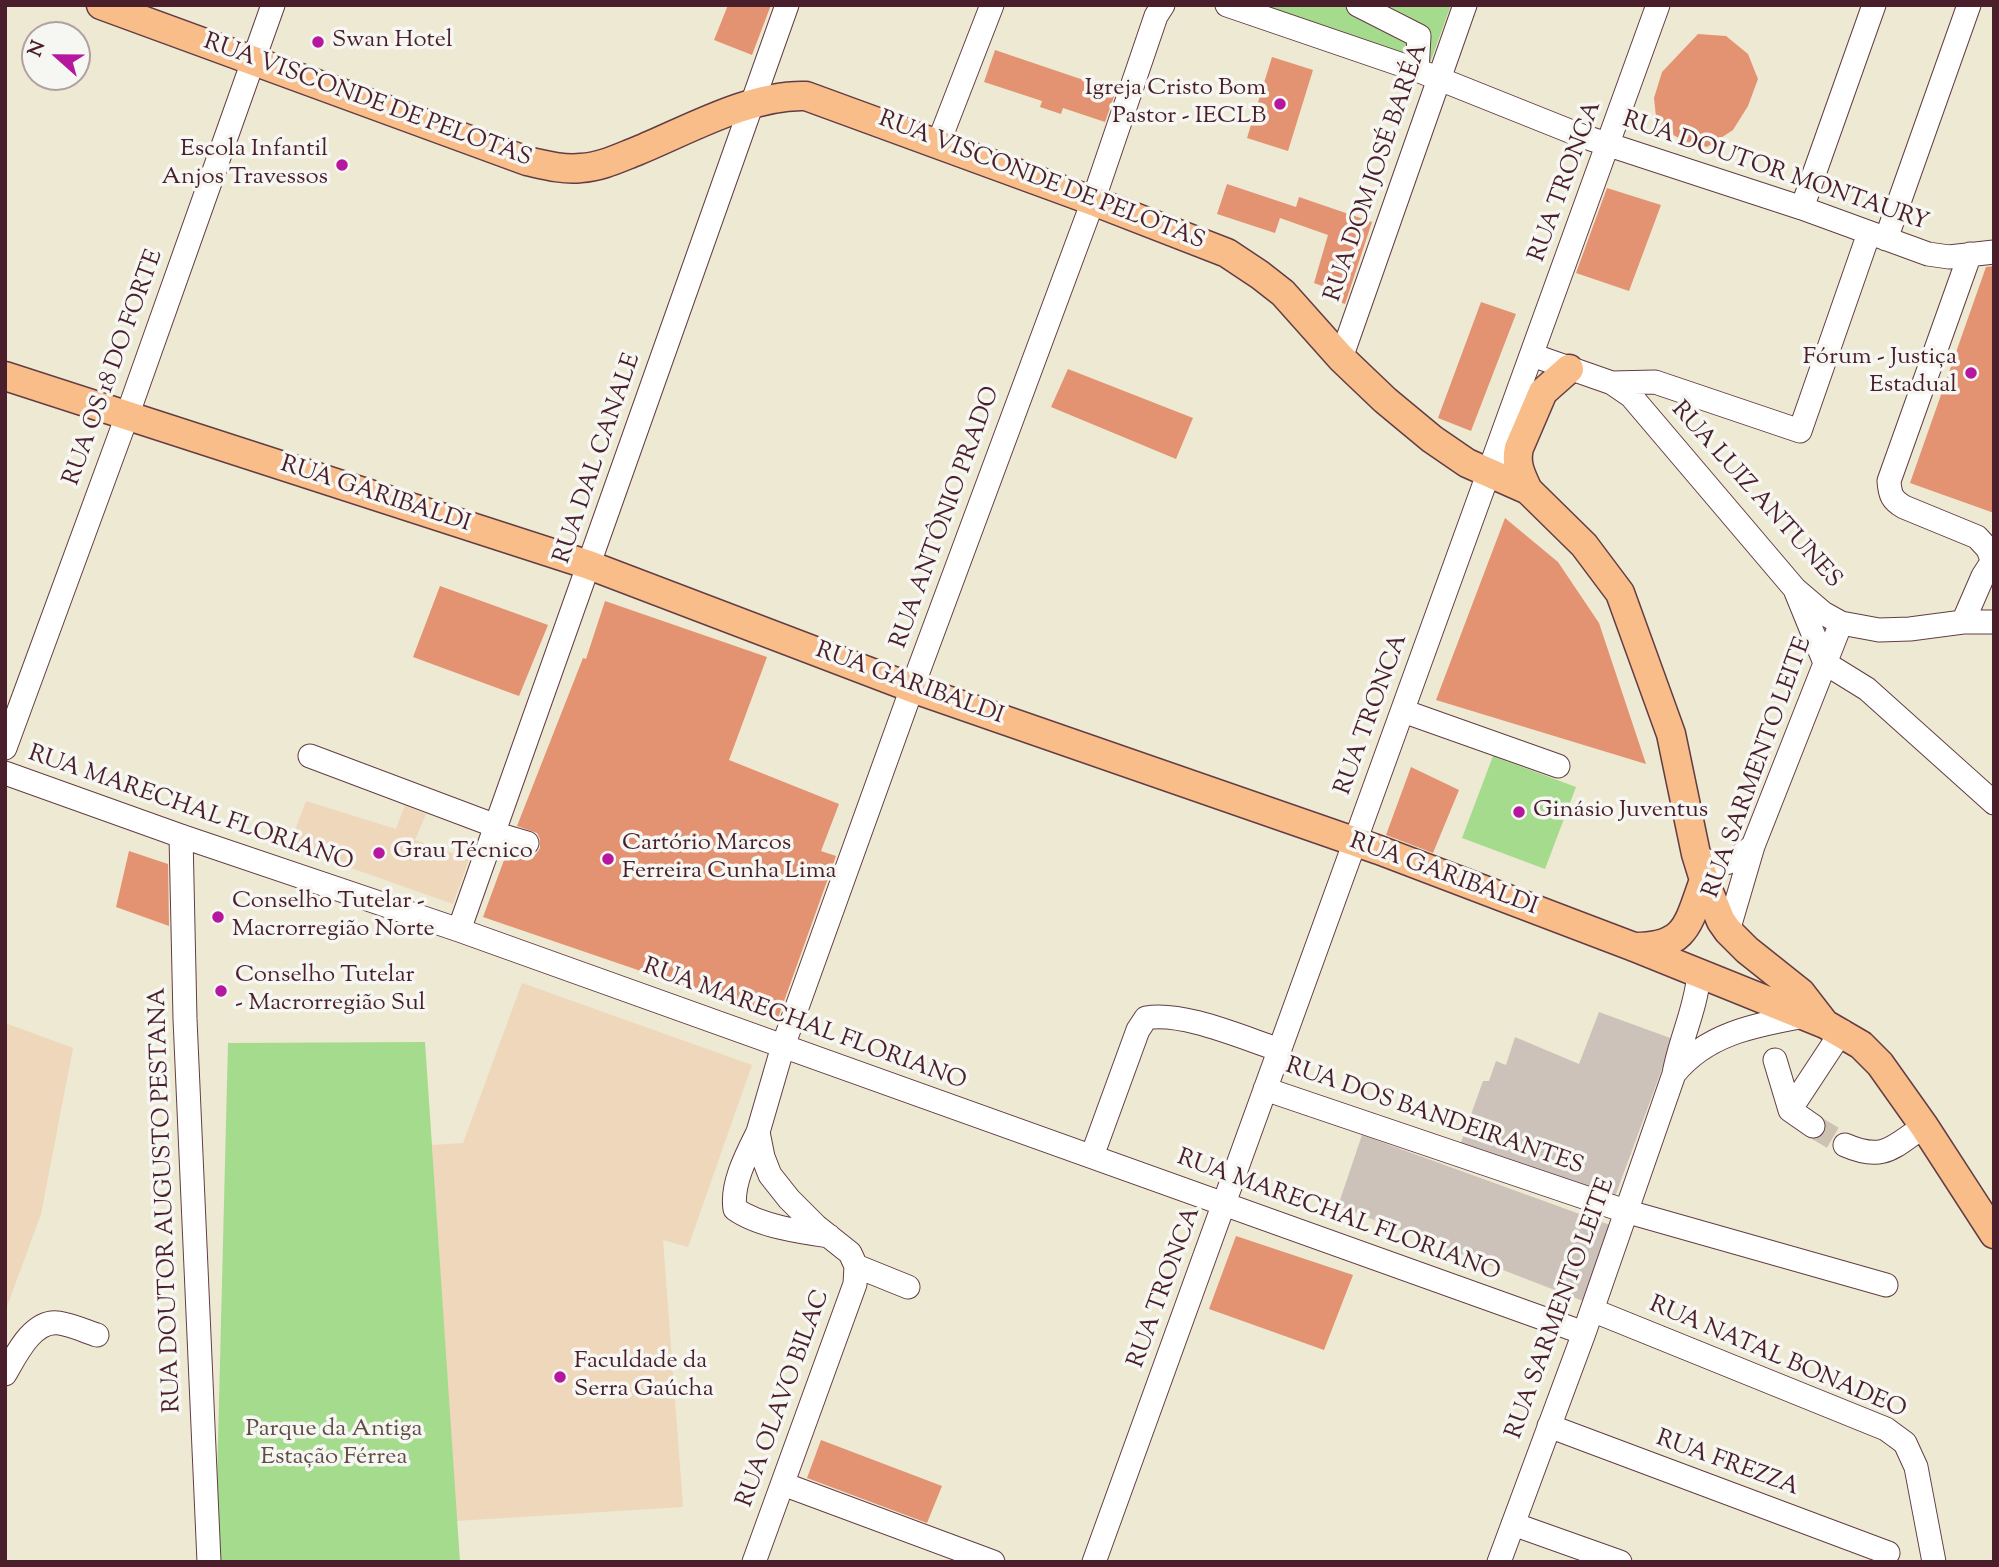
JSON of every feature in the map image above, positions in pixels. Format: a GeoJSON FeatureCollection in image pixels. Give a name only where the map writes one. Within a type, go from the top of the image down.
{"type":"FeatureCollection","features":[{"type":"Feature","properties":{"kind":"main road","name":"RUA VISCONDE DE PELOTAS"},"geometry":{"type":"LineString","coordinates":[[101,5],[527,161],[556,168],[581,168],[607,163],[752,103],[785,95],[806,96],[1227,253],[1283,293],[1341,358],[1385,400],[1432,439],[1466,463],[1528,490],[1584,545],[1620,593],[1671,734],[1700,867],[1728,931],[1747,950],[1801,993],[1824,1024]]}},
{"type":"Feature","properties":{"kind":"main road"},"geometry":{"type":"LineString","coordinates":[[1528,490],[1519,470],[1519,448],[1543,391],[1569,369]]}},
{"type":"Feature","properties":{"kind":"main road","name":"RUA GARIBALDI"},"geometry":{"type":"LineString","coordinates":[[5,376],[589,565],[912,688],[1355,842],[1634,947],[1824,1024]]}},
{"type":"Feature","properties":{"kind":"main road"},"geometry":{"type":"LineString","coordinates":[[1634,947],[1656,947],[1677,938],[1690,916],[1700,867]]}},
{"type":"Feature","properties":{"kind":"main road"},"geometry":{"type":"LineString","coordinates":[[1824,1024],[1861,1045],[1880,1064],[1994,1234]]}},
{"type":"Feature","properties":{"kind":"street","name":"RUA OS 18 DO FORTE"},"geometry":{"type":"LineString","coordinates":[[5,748],[127,416],[273,5]]}},
{"type":"Feature","properties":{"kind":"street","name":"RUA DAL CANALE"},"geometry":{"type":"LineString","coordinates":[[459,930],[787,5]]}},
{"type":"Feature","properties":{"kind":"street"},"geometry":{"type":"LineString","coordinates":[[938,144],[992,5]]}},
{"type":"Feature","properties":{"kind":"street","name":"RUA ANTÔNIO PRADO"},"geometry":{"type":"LineString","coordinates":[[829,1236],[796,1231],[743,1215],[735,1209],[733,1198],[748,1151],[758,1132],[783,1046],[912,688],[1093,201],[1156,16],[1163,5]]}},
{"type":"Feature","properties":{"kind":"street","name":"RUA DOUTOR MONTAURY"},"geometry":{"type":"LineString","coordinates":[[1227,5],[1427,74],[1582,136],[1802,208],[1928,254],[1949,257],[1994,252]]}},
{"type":"Feature","properties":{"kind":"street"},"geometry":{"type":"LineString","coordinates":[[1357,5],[1419,36],[1427,74]]}},
{"type":"Feature","properties":{"kind":"street","name":"RUA DOM JOSÉ BARÉA"},"geometry":{"type":"LineString","coordinates":[[1341,358],[1427,74],[1465,5]]}},
{"type":"Feature","properties":{"kind":"street","name":"RUA TRONCA"},"geometry":{"type":"LineString","coordinates":[[1094,1562],[1658,5]]}},
{"type":"Feature","properties":{"kind":"street"},"geometry":{"type":"LineString","coordinates":[[1802,208],[1874,5]]}},
{"type":"Feature","properties":{"kind":"street"},"geometry":{"type":"LineString","coordinates":[[1612,383],[1655,382],[1800,431],[1969,5]]}},
{"type":"Feature","properties":{"kind":"street"},"geometry":{"type":"LineString","coordinates":[[1963,622],[1993,559],[1988,549],[1977,537],[1904,508],[1893,501],[1889,481],[1970,254]]}},
{"type":"Feature","properties":{"kind":"street","name":"RUA LUIZ ANTUNES"},"geometry":{"type":"LineString","coordinates":[[1532,355],[1612,383],[1639,405],[1795,589],[1823,613],[1841,623],[1879,630],[1963,622],[1994,622]]}},
{"type":"Feature","properties":{"kind":"street"},"geometry":{"type":"LineString","coordinates":[[1795,589],[1825,663],[1867,689],[1994,803]]}},
{"type":"Feature","properties":{"kind":"street","name":"RUA SARMENTO LEITE"},"geometry":{"type":"LineString","coordinates":[[1728,931],[1753,846],[1841,623]]}},
{"type":"Feature","properties":{"kind":"street"},"geometry":{"type":"LineString","coordinates":[[1403,711],[1558,766]]}},
{"type":"Feature","properties":{"kind":"street"},"geometry":{"type":"LineString","coordinates":[[310,756],[527,843]]}},
{"type":"Feature","properties":{"kind":"street","name":"RUA MARECHAL FLORIANO"},"geometry":{"type":"LineString","coordinates":[[5,773],[459,930],[1584,1333]]}},
{"type":"Feature","properties":{"kind":"street","name":"RUA DOUTOR AUGUSTO PESTANA"},"geometry":{"type":"LineString","coordinates":[[181,836],[185,1019],[209,1562]]}},
{"type":"Feature","properties":{"kind":"street"},"geometry":{"type":"LineString","coordinates":[[1700,867],[1706,862],[1731,862],[1753,846]]}},
{"type":"Feature","properties":{"kind":"street","name":"RUA SARMENTO LEITE"},"geometry":{"type":"LineString","coordinates":[[1499,1562],[1584,1333],[1674,1074],[1678,1050],[1696,997],[1699,974]]}},
{"type":"Feature","properties":{"kind":"street"},"geometry":{"type":"LineString","coordinates":[[1092,1156],[1138,1030],[1146,1018],[1161,1015],[1178,1018],[1280,1049]]}},
{"type":"Feature","properties":{"kind":"street"},"geometry":{"type":"LineString","coordinates":[[1790,1110],[1824,1024]]}},
{"type":"Feature","properties":{"kind":"street","name":"RUA SARMENTO LEITE"},"geometry":{"type":"LineString","coordinates":[[1674,1074],[1686,1060],[1724,1036],[1747,1027],[1824,1024]]}},
{"type":"Feature","properties":{"kind":"street"},"geometry":{"type":"LineString","coordinates":[[1774,1060],[1790,1110],[1813,1126]]}},
{"type":"Feature","properties":{"kind":"street","name":"RUA DOS BANDEIRANTES"},"geometry":{"type":"LineString","coordinates":[[1265,1088],[1625,1211],[1886,1285]]}},
{"type":"Feature","properties":{"kind":"street"},"geometry":{"type":"LineString","coordinates":[[1845,1145],[1862,1152],[1884,1153],[1924,1126]]}},
{"type":"Feature","properties":{"kind":"street","name":"RUA ANTÔNIO PRADO"},"geometry":{"type":"LineString","coordinates":[[758,1132],[770,1175],[789,1199],[853,1260],[908,1287]]}},
{"type":"Feature","properties":{"kind":"street","name":"RUA OLAVO BILAC"},"geometry":{"type":"LineString","coordinates":[[754,1562],[855,1284],[853,1260]]}},
{"type":"Feature","properties":{"kind":"street","name":"RUA NATAL BONADEO"},"geometry":{"type":"LineString","coordinates":[[1592,1310],[1886,1429],[1905,1443],[1916,1468],[1934,1562]]}},
{"type":"Feature","properties":{"kind":"street"},"geometry":{"type":"LineString","coordinates":[[5,1374],[19,1348],[41,1326],[57,1323],[97,1335]]}},
{"type":"Feature","properties":{"kind":"street","name":"RUA FREZZA"},"geometry":{"type":"LineString","coordinates":[[1549,1426],[1888,1553]]}},
{"type":"Feature","properties":{"kind":"street"},"geometry":{"type":"LineString","coordinates":[[783,1484],[993,1562]]}},
{"type":"Feature","properties":{"kind":"street"},"geometry":{"type":"LineString","coordinates":[[1513,1524],[1620,1562]]}},
{"type":"Feature","properties":{"kind":"shaded area","name":"Grau Técnico"},"geometry":{"type":"Polygon","coordinates":[[[306,801],[396,829],[405,805],[426,814],[415,840],[469,859],[453,904],[289,846],[306,801]]]}},
{"type":"Feature","properties":{"kind":"shaded area","name":"Faculdade da Serra Gaúcha"},"geometry":{"type":"Polygon","coordinates":[[[522,983],[752,1065],[688,1247],[663,1240],[683,1507],[456,1521],[432,1145],[463,1143],[522,983]]]}},
{"type":"Feature","properties":{"kind":"shaded area"},"geometry":{"type":"Polygon","coordinates":[[[1599,1012],[1673,1039],[1613,1202],[1459,1148],[1483,1081],[1489,1081],[1496,1061],[1506,1065],[1515,1037],[1579,1064],[1599,1012]]]}},
{"type":"Feature","properties":{"kind":"shaded area"},"geometry":{"type":"Polygon","coordinates":[[[5,1023],[73,1048],[41,1214],[5,1312],[5,1023]]]}},
{"type":"Feature","properties":{"kind":"shaded area"},"geometry":{"type":"Polygon","coordinates":[[[1362,1135],[1610,1225],[1583,1301],[1338,1206],[1362,1135]]]}},
{"type":"Feature","properties":{"kind":"green space"},"geometry":{"type":"Polygon","coordinates":[[[1240,5],[1451,5],[1426,74],[1240,5]]]}},
{"type":"Feature","properties":{"kind":"green space","name":"Ginásio Juventus"},"geometry":{"type":"Polygon","coordinates":[[[1493,756],[1576,787],[1545,869],[1462,838],[1493,756]]]}},
{"type":"Feature","properties":{"kind":"green space","name":"Parque da Antiga Estação Férrea"},"geometry":{"type":"Polygon","coordinates":[[[425,1042],[460,1562],[215,1562],[228,1043],[425,1042]]]}},
{"type":"Feature","properties":{"kind":"building"},"geometry":{"type":"Polygon","coordinates":[[[728,5],[771,5],[752,55],[714,40],[728,5]]]}},
{"type":"Feature","properties":{"kind":"building"},"geometry":{"type":"Polygon","coordinates":[[[1698,34],[1726,36],[1748,54],[1758,79],[1748,106],[1733,130],[1707,147],[1686,142],[1657,126],[1654,98],[1662,72],[1698,34]]]}},
{"type":"Feature","properties":{"kind":"building"},"geometry":{"type":"Polygon","coordinates":[[[995,50],[1116,91],[1105,122],[1063,108],[1061,114],[1040,107],[1042,101],[984,82],[995,50]]]}},
{"type":"Feature","properties":{"kind":"building","name":"Igreja Cristo Bom Pastor - IECLB"},"geometry":{"type":"Polygon","coordinates":[[[1272,57],[1313,70],[1288,151],[1247,138],[1272,57]]]}},
{"type":"Feature","properties":{"kind":"building"},"geometry":{"type":"Polygon","coordinates":[[[1227,184],[1296,207],[1299,197],[1372,222],[1345,304],[1330,299],[1333,290],[1314,283],[1328,235],[1280,218],[1275,233],[1217,214],[1227,184]]]}},
{"type":"Feature","properties":{"kind":"building"},"geometry":{"type":"Polygon","coordinates":[[[1607,188],[1661,205],[1629,291],[1576,273],[1607,188]]]}},
{"type":"Feature","properties":{"kind":"building","name":"Fórum - Justiça Estadual"},"geometry":{"type":"Polygon","coordinates":[[[1994,266],[1994,513],[1910,483],[1986,267],[1994,266]]]}},
{"type":"Feature","properties":{"kind":"building"},"geometry":{"type":"Polygon","coordinates":[[[1481,302],[1516,314],[1471,431],[1438,418],[1481,302]]]}},
{"type":"Feature","properties":{"kind":"building"},"geometry":{"type":"Polygon","coordinates":[[[1068,369],[1193,418],[1176,459],[1051,407],[1068,369]]]}},
{"type":"Feature","properties":{"kind":"building"},"geometry":{"type":"Polygon","coordinates":[[[1505,518],[1558,562],[1599,623],[1646,764],[1436,700],[1505,518]]]}},
{"type":"Feature","properties":{"kind":"building"},"geometry":{"type":"Polygon","coordinates":[[[440,586],[548,625],[519,696],[413,657],[440,586]]]}},
{"type":"Feature","properties":{"kind":"building"},"geometry":{"type":"Polygon","coordinates":[[[605,601],[767,657],[729,760],[839,804],[821,851],[836,856],[778,1018],[483,917],[507,852],[530,857],[540,848],[537,833],[517,826],[583,658],[586,659],[605,601]]]}},
{"type":"Feature","properties":{"kind":"building"},"geometry":{"type":"Polygon","coordinates":[[[1411,767],[1459,790],[1433,853],[1386,835],[1411,767]]]}},
{"type":"Feature","properties":{"kind":"building"},"geometry":{"type":"Polygon","coordinates":[[[129,851],[168,864],[169,926],[116,907],[129,851]]]}},
{"type":"Feature","properties":{"kind":"building"},"geometry":{"type":"Polygon","coordinates":[[[1236,1236],[1353,1275],[1324,1350],[1209,1309],[1236,1236]]]}},
{"type":"Feature","properties":{"kind":"building"},"geometry":{"type":"Polygon","coordinates":[[[821,1440],[942,1486],[927,1523],[807,1478],[821,1440]]]}},
{"type":"Feature","properties":{"kind":"tunnel"},"geometry":{"type":"LineString","coordinates":[[1813,1126],[1845,1145]]}},
{"type":"Feature","properties":{"kind":"place","name":"Swan Hotel"},"geometry":{"type":"Point","coordinates":[318,42]}},
{"type":"Feature","properties":{"kind":"place","name":"Igreja Cristo Bom Pastor - IECLB"},"geometry":{"type":"Point","coordinates":[1280,104]}},
{"type":"Feature","properties":{"kind":"place","name":"Escola Infantil Anjos Travessos"},"geometry":{"type":"Point","coordinates":[342,165]}},
{"type":"Feature","properties":{"kind":"place","name":"Fórum - Justiça Estadual"},"geometry":{"type":"Point","coordinates":[1971,373]}},
{"type":"Feature","properties":{"kind":"place","name":"Ginásio Juventus"},"geometry":{"type":"Point","coordinates":[1519,812]}},
{"type":"Feature","properties":{"kind":"place","name":"Grau Técnico"},"geometry":{"type":"Point","coordinates":[379,853]}},
{"type":"Feature","properties":{"kind":"place","name":"Cartório Marcos Ferreira Cunha Lima"},"geometry":{"type":"Point","coordinates":[608,859]}},
{"type":"Feature","properties":{"kind":"place","name":"Conselho Tutelar - Macrorregião Norte"},"geometry":{"type":"Point","coordinates":[218,917]}},
{"type":"Feature","properties":{"kind":"place","name":"Conselho Tutelar - Macrorregião Sul"},"geometry":{"type":"Point","coordinates":[221,991]}},
{"type":"Feature","properties":{"kind":"place","name":"Faculdade da Serra Gaúcha"},"geometry":{"type":"Point","coordinates":[560,1377]}}]}
